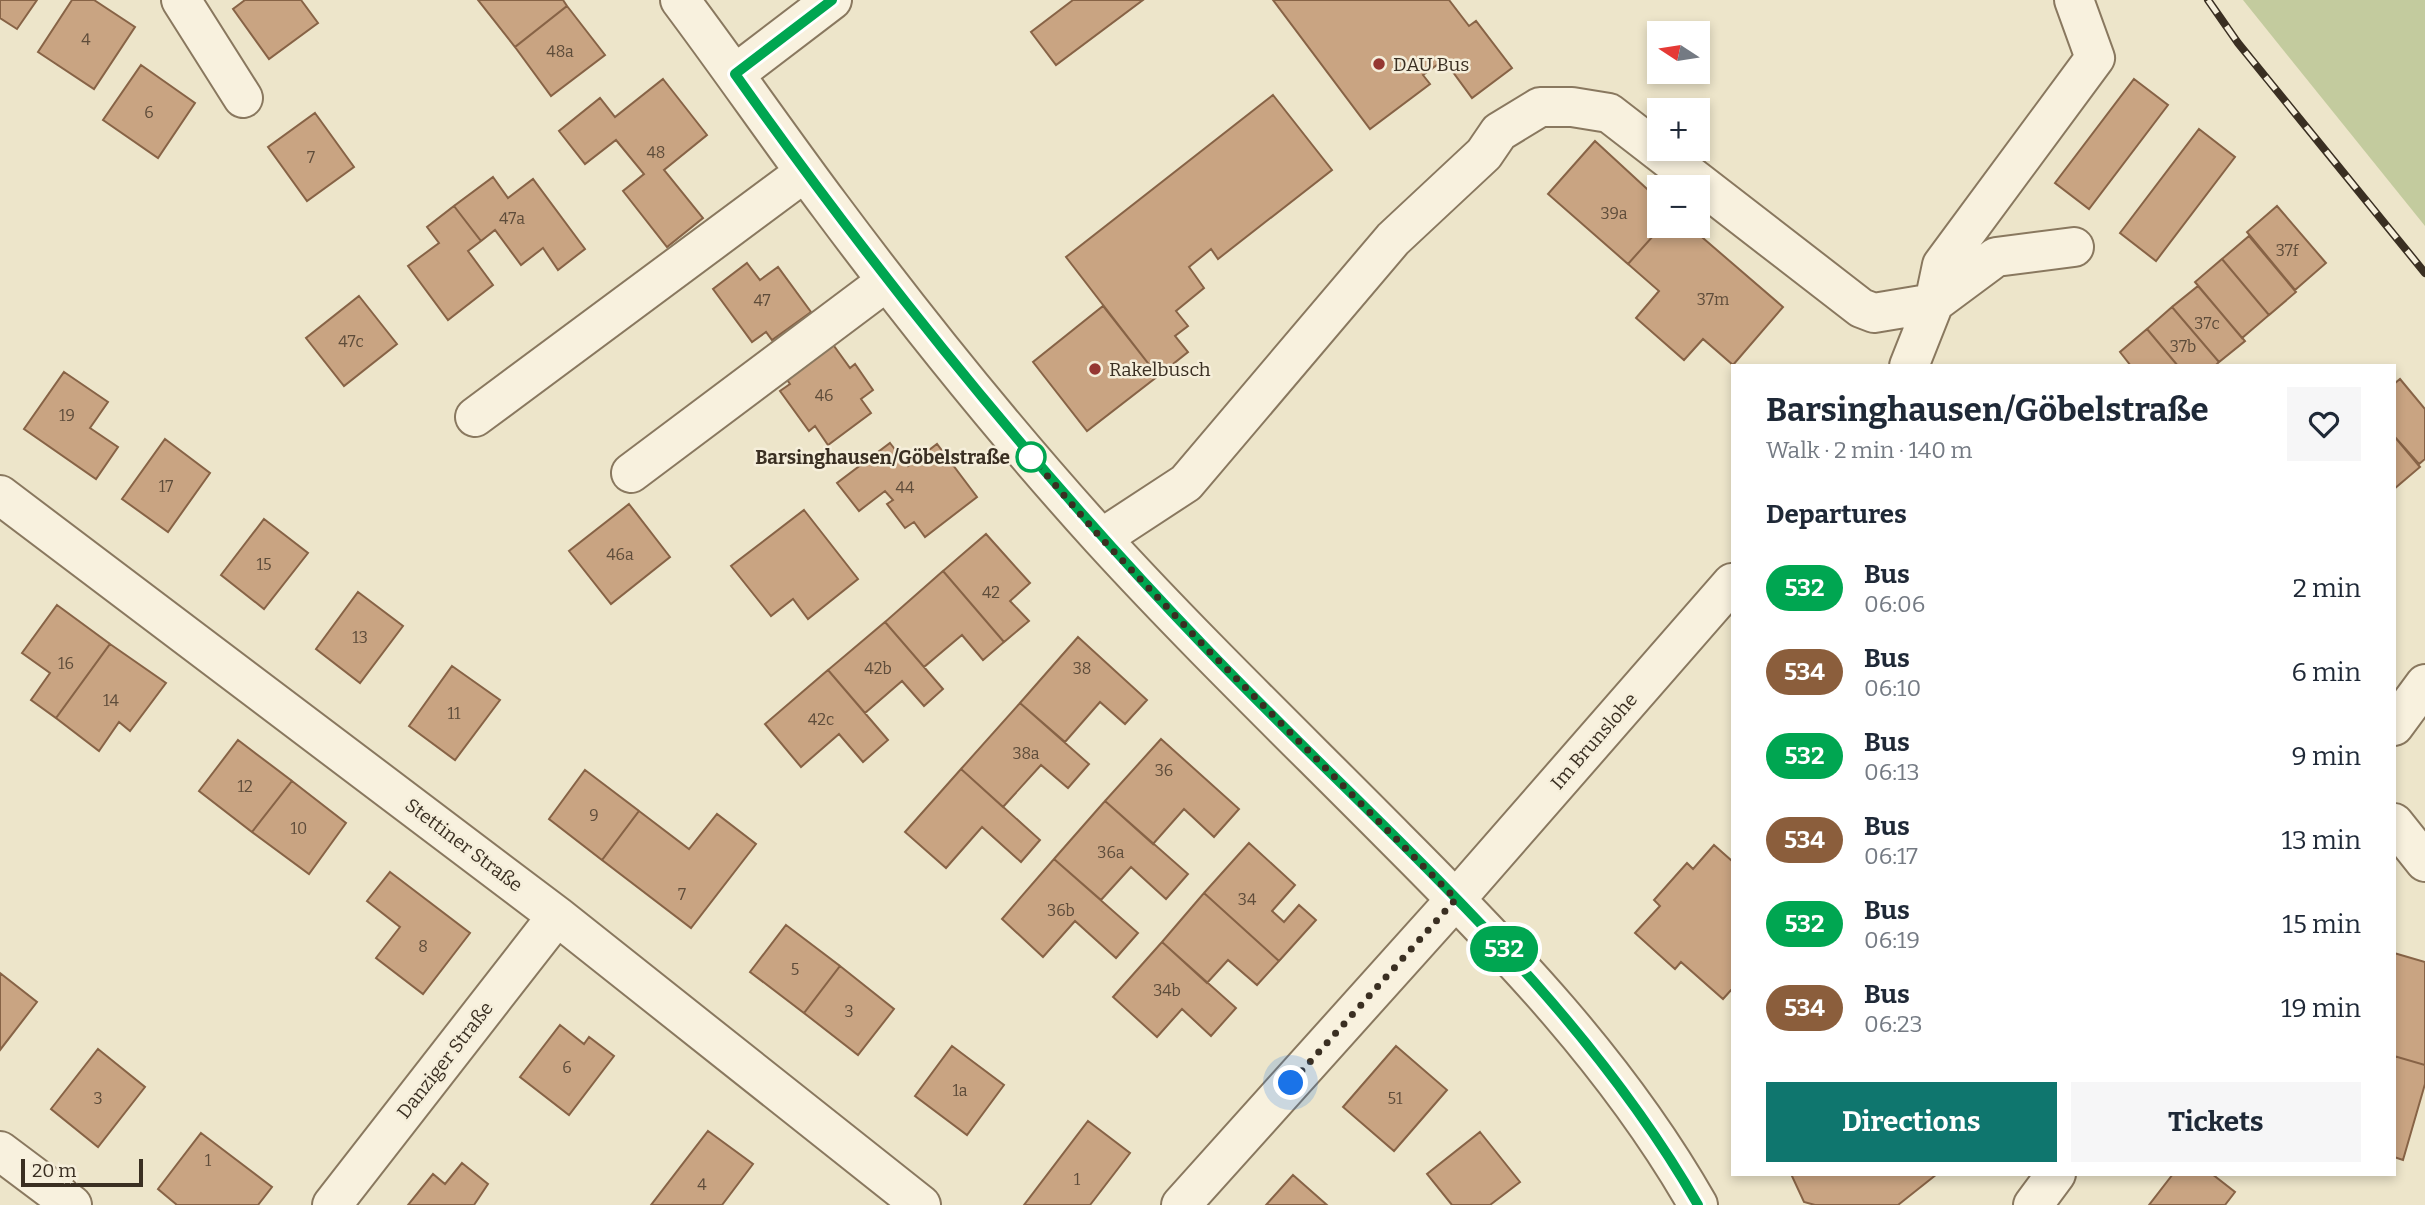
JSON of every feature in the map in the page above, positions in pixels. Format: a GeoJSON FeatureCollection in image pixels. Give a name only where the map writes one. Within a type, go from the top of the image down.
{"type":"FeatureCollection","features":[{"type":"Feature","properties":{"kind":"street"},"geometry":{"type":"LineString","coordinates":[[181,0],[243,98]]}},
{"type":"Feature","properties":{"kind":"street"},"geometry":{"type":"LineString","coordinates":[[680,0],[887,281],[1031,457],[1101,538],[1217,660],[1456,899],[1582,1037],[1664,1146],[1699,1205]]}},
{"type":"Feature","properties":{"kind":"street"},"geometry":{"type":"LineString","coordinates":[[735,74],[832,0]]}},
{"type":"Feature","properties":{"kind":"street"},"geometry":{"type":"LineString","coordinates":[[1910,364],[1934,303],[1942,265],[2095,58],[2074,0]]}},
{"type":"Feature","properties":{"kind":"street"},"geometry":{"type":"LineString","coordinates":[[1101,538],[1186,483],[1393,239],[1484,154],[1499,132],[1540,107],[1572,107],[1609,113],[1861,308],[1874,313],[1934,303],[1996,257],[2074,247]]}},
{"type":"Feature","properties":{"kind":"street"},"geometry":{"type":"LineString","coordinates":[[475,417],[805,172]]}},
{"type":"Feature","properties":{"kind":"street"},"geometry":{"type":"LineString","coordinates":[[631,473],[887,281]]}},
{"type":"Feature","properties":{"kind":"street","name":"Stettiner Straße"},"geometry":{"type":"LineString","coordinates":[[0,495],[557,916],[921,1205]]}},
{"type":"Feature","properties":{"kind":"street","name":"Im Brunslohe"},"geometry":{"type":"LineString","coordinates":[[1181,1205],[1456,899],[1731,584]]}},
{"type":"Feature","properties":{"kind":"street"},"geometry":{"type":"LineString","coordinates":[[2396,723],[2425,684]]}},
{"type":"Feature","properties":{"kind":"street"},"geometry":{"type":"LineString","coordinates":[[2396,826],[2425,862]]}},
{"type":"Feature","properties":{"kind":"street","name":"Danziger Straße"},"geometry":{"type":"LineString","coordinates":[[332,1205],[557,916]]}},
{"type":"Feature","properties":{"kind":"street"},"geometry":{"type":"LineString","coordinates":[[0,1151],[72,1205]]}},
{"type":"Feature","properties":{"kind":"street"},"geometry":{"type":"LineString","coordinates":[[2033,1205],[2055,1176]]}},
{"type":"Feature","properties":{"kind":"green space"},"geometry":{"type":"Polygon","coordinates":[[[2243,0],[2425,0],[2425,226],[2243,0]]]}},
{"type":"Feature","properties":{"kind":"building"},"geometry":{"type":"Polygon","coordinates":[[[0,0],[37,0],[17,29],[0,18],[0,0]]]}},
{"type":"Feature","properties":{"kind":"building"},"geometry":{"type":"Polygon","coordinates":[[[72,0],[94,0],[135,27],[94,89],[38,52],[72,0]]]}},
{"type":"Feature","properties":{"kind":"building"},"geometry":{"type":"Polygon","coordinates":[[[245,0],[301,0],[318,23],[269,59],[233,9],[245,0]]]}},
{"type":"Feature","properties":{"kind":"building"},"geometry":{"type":"Polygon","coordinates":[[[478,0],[563,0],[567,6],[515,47],[478,0]]]}},
{"type":"Feature","properties":{"kind":"building"},"geometry":{"type":"Polygon","coordinates":[[[1073,0],[1143,0],[1056,65],[1031,32],[1073,0]]]}},
{"type":"Feature","properties":{"kind":"building","name":"DAU Bus"},"geometry":{"type":"Polygon","coordinates":[[[1273,0],[1449,0],[1469,26],[1476,21],[1512,68],[1472,98],[1444,60],[1423,75],[1430,84],[1370,129],[1273,0]]]}},
{"type":"Feature","properties":{"kind":"building"},"geometry":{"type":"Polygon","coordinates":[[[567,6],[605,55],[551,96],[515,47],[567,6]]]}},
{"type":"Feature","properties":{"kind":"building"},"geometry":{"type":"Polygon","coordinates":[[[141,65],[195,103],[158,158],[103,120],[141,65]]]}},
{"type":"Feature","properties":{"kind":"building"},"geometry":{"type":"Polygon","coordinates":[[[663,79],[707,135],[664,170],[703,218],[667,247],[623,191],[644,174],[616,140],[585,164],[559,131],[600,98],[615,117],[663,79]]]}},
{"type":"Feature","properties":{"kind":"building"},"geometry":{"type":"Polygon","coordinates":[[[2134,79],[2168,105],[2089,209],[2055,183],[2134,79]]]}},
{"type":"Feature","properties":{"kind":"building"},"geometry":{"type":"Polygon","coordinates":[[[1273,95],[1332,170],[1218,259],[1211,249],[1189,267],[1204,288],[1176,311],[1188,326],[1175,336],[1188,352],[1158,376],[1066,257],[1273,95]]]}},
{"type":"Feature","properties":{"kind":"building"},"geometry":{"type":"Polygon","coordinates":[[[315,113],[354,167],[307,201],[268,147],[315,113]]]}},
{"type":"Feature","properties":{"kind":"building"},"geometry":{"type":"Polygon","coordinates":[[[2199,129],[2235,157],[2156,261],[2120,233],[2199,129]]]}},
{"type":"Feature","properties":{"kind":"building"},"geometry":{"type":"Polygon","coordinates":[[[1595,141],[1647,189],[1647,238],[1651,238],[1628,264],[1548,194],[1595,141]]]}},
{"type":"Feature","properties":{"kind":"building"},"geometry":{"type":"Polygon","coordinates":[[[493,177],[508,198],[533,179],[585,249],[558,270],[543,248],[521,265],[495,230],[481,241],[454,206],[493,177]]]}},
{"type":"Feature","properties":{"kind":"building"},"geometry":{"type":"Polygon","coordinates":[[[454,206],[481,241],[468,251],[493,285],[448,320],[408,266],[439,243],[427,227],[454,206]]]}},
{"type":"Feature","properties":{"kind":"building"},"geometry":{"type":"Polygon","coordinates":[[[2277,206],[2326,263],[2295,290],[2247,232],[2277,206]]]}},
{"type":"Feature","properties":{"kind":"building"},"geometry":{"type":"Polygon","coordinates":[[[2249,236],[2296,292],[2269,315],[2222,259],[2249,236]]]}},
{"type":"Feature","properties":{"kind":"building"},"geometry":{"type":"Polygon","coordinates":[[[1651,238],[1703,238],[1783,307],[1734,364],[1703,339],[1684,360],[1636,318],[1659,291],[1628,264],[1651,238]]]}},
{"type":"Feature","properties":{"kind":"building"},"geometry":{"type":"Polygon","coordinates":[[[2222,259],[2269,315],[2242,338],[2195,282],[2222,259]]]}},
{"type":"Feature","properties":{"kind":"building"},"geometry":{"type":"Polygon","coordinates":[[[747,263],[760,280],[778,267],[811,312],[772,340],[766,332],[752,342],[713,289],[747,263]]]}},
{"type":"Feature","properties":{"kind":"building"},"geometry":{"type":"Polygon","coordinates":[[[2198,286],[2245,341],[2219,362],[2172,307],[2198,286]]]}},
{"type":"Feature","properties":{"kind":"building"},"geometry":{"type":"Polygon","coordinates":[[[359,296],[397,344],[344,386],[306,338],[359,296]]]}},
{"type":"Feature","properties":{"kind":"building","name":"Rakelbusch"},"geometry":{"type":"Polygon","coordinates":[[[1103,306],[1158,376],[1087,431],[1033,362],[1103,306]]]}},
{"type":"Feature","properties":{"kind":"building"},"geometry":{"type":"Polygon","coordinates":[[[2172,307],[2219,362],[2176,364],[2147,329],[2172,307]]]}},
{"type":"Feature","properties":{"kind":"building"},"geometry":{"type":"Polygon","coordinates":[[[2147,329],[2176,364],[2129,364],[2120,352],[2147,329]]]}},
{"type":"Feature","properties":{"kind":"building"},"geometry":{"type":"Polygon","coordinates":[[[829,339],[850,368],[855,364],[873,390],[861,399],[871,413],[828,445],[815,426],[809,431],[780,391],[790,384],[782,373],[829,339]]]}},
{"type":"Feature","properties":{"kind":"building"},"geometry":{"type":"Polygon","coordinates":[[[64,372],[108,402],[90,428],[118,447],[96,479],[24,429],[64,372]]]}},
{"type":"Feature","properties":{"kind":"building"},"geometry":{"type":"Polygon","coordinates":[[[2400,379],[2425,409],[2425,459],[2419,464],[2396,438],[2396,382],[2400,379]]]}},
{"type":"Feature","properties":{"kind":"building"},"geometry":{"type":"Polygon","coordinates":[[[2396,438],[2420,467],[2396,487],[2396,438]]]}},
{"type":"Feature","properties":{"kind":"building"},"geometry":{"type":"Polygon","coordinates":[[[165,439],[210,473],[168,532],[122,499],[165,439]]]}},
{"type":"Feature","properties":{"kind":"building"},"geometry":{"type":"Polygon","coordinates":[[[890,443],[908,466],[937,444],[977,497],[925,537],[914,522],[905,528],[887,504],[893,500],[885,491],[859,511],[837,483],[890,443]]]}},
{"type":"Feature","properties":{"kind":"building"},"geometry":{"type":"Polygon","coordinates":[[[629,504],[670,557],[611,604],[569,551],[629,504]]]}},
{"type":"Feature","properties":{"kind":"building"},"geometry":{"type":"Polygon","coordinates":[[[804,510],[858,579],[808,619],[793,599],[771,616],[731,566],[804,510]]]}},
{"type":"Feature","properties":{"kind":"building"},"geometry":{"type":"Polygon","coordinates":[[[264,519],[308,553],[264,609],[221,575],[264,519]]]}},
{"type":"Feature","properties":{"kind":"building"},"geometry":{"type":"Polygon","coordinates":[[[986,534],[1030,583],[1010,601],[1029,621],[1004,642],[943,571],[986,534]]]}},
{"type":"Feature","properties":{"kind":"building"},"geometry":{"type":"Polygon","coordinates":[[[943,571],[1004,642],[983,660],[962,635],[924,667],[885,622],[943,571]]]}},
{"type":"Feature","properties":{"kind":"building"},"geometry":{"type":"Polygon","coordinates":[[[358,592],[403,626],[360,683],[316,649],[358,592]]]}},
{"type":"Feature","properties":{"kind":"building"},"geometry":{"type":"Polygon","coordinates":[[[57,605],[110,644],[56,718],[31,700],[50,673],[22,653],[57,605]]]}},
{"type":"Feature","properties":{"kind":"building"},"geometry":{"type":"Polygon","coordinates":[[[885,622],[943,689],[924,706],[902,681],[865,713],[828,670],[885,622]]]}},
{"type":"Feature","properties":{"kind":"building"},"geometry":{"type":"Polygon","coordinates":[[[1078,637],[1147,700],[1125,724],[1100,702],[1065,742],[1020,703],[1078,637]]]}},
{"type":"Feature","properties":{"kind":"building"},"geometry":{"type":"Polygon","coordinates":[[[110,644],[166,683],[130,731],[119,722],[99,751],[56,718],[110,644]]]}},
{"type":"Feature","properties":{"kind":"building"},"geometry":{"type":"Polygon","coordinates":[[[452,666],[500,700],[455,760],[409,726],[452,666]]]}},
{"type":"Feature","properties":{"kind":"building"},"geometry":{"type":"Polygon","coordinates":[[[828,670],[888,740],[863,762],[839,734],[801,767],[765,724],[828,670]]]}},
{"type":"Feature","properties":{"kind":"building"},"geometry":{"type":"Polygon","coordinates":[[[1020,703],[1089,764],[1068,788],[1041,765],[1003,807],[961,769],[1020,703]]]}},
{"type":"Feature","properties":{"kind":"building"},"geometry":{"type":"Polygon","coordinates":[[[1161,739],[1239,809],[1214,837],[1184,809],[1153,844],[1105,801],[1161,739]]]}},
{"type":"Feature","properties":{"kind":"building"},"geometry":{"type":"Polygon","coordinates":[[[238,740],[292,781],[252,832],[199,791],[238,740]]]}},
{"type":"Feature","properties":{"kind":"building"},"geometry":{"type":"Polygon","coordinates":[[[961,769],[1040,840],[1021,862],[982,827],[946,868],[905,832],[961,769]]]}},
{"type":"Feature","properties":{"kind":"building"},"geometry":{"type":"Polygon","coordinates":[[[585,770],[639,811],[602,860],[549,819],[585,770]]]}},
{"type":"Feature","properties":{"kind":"building"},"geometry":{"type":"Polygon","coordinates":[[[292,781],[346,823],[309,874],[252,832],[292,781]]]}},
{"type":"Feature","properties":{"kind":"building"},"geometry":{"type":"Polygon","coordinates":[[[1105,801],[1188,874],[1166,899],[1131,867],[1101,900],[1054,859],[1105,801]]]}},
{"type":"Feature","properties":{"kind":"building"},"geometry":{"type":"Polygon","coordinates":[[[639,811],[689,849],[717,814],[756,844],[691,928],[602,860],[639,811]]]}},
{"type":"Feature","properties":{"kind":"building"},"geometry":{"type":"Polygon","coordinates":[[[1249,843],[1295,885],[1272,911],[1284,922],[1299,905],[1316,920],[1279,961],[1204,893],[1249,843]]]}},
{"type":"Feature","properties":{"kind":"building"},"geometry":{"type":"Polygon","coordinates":[[[1714,845],[1731,860],[1731,990],[1723,999],[1681,962],[1675,969],[1635,933],[1660,906],[1654,900],[1687,863],[1693,869],[1714,845]]]}},
{"type":"Feature","properties":{"kind":"building"},"geometry":{"type":"Polygon","coordinates":[[[1054,859],[1138,933],[1116,958],[1075,921],[1043,957],[1002,919],[1054,859]]]}},
{"type":"Feature","properties":{"kind":"building"},"geometry":{"type":"Polygon","coordinates":[[[390,872],[470,933],[423,994],[376,958],[400,927],[367,901],[390,872]]]}},
{"type":"Feature","properties":{"kind":"building"},"geometry":{"type":"Polygon","coordinates":[[[1204,893],[1279,961],[1257,985],[1228,960],[1207,983],[1162,942],[1204,893]]]}},
{"type":"Feature","properties":{"kind":"building"},"geometry":{"type":"Polygon","coordinates":[[[786,925],[840,966],[804,1013],[750,972],[786,925]]]}},
{"type":"Feature","properties":{"kind":"building"},"geometry":{"type":"Polygon","coordinates":[[[1162,942],[1236,1008],[1211,1036],[1182,1009],[1157,1037],[1113,997],[1162,942]]]}},
{"type":"Feature","properties":{"kind":"building"},"geometry":{"type":"Polygon","coordinates":[[[2396,954],[2425,962],[2425,1065],[2396,1057],[2396,954]]]}},
{"type":"Feature","properties":{"kind":"building"},"geometry":{"type":"Polygon","coordinates":[[[840,966],[894,1009],[858,1055],[804,1013],[840,966]]]}},
{"type":"Feature","properties":{"kind":"building"},"geometry":{"type":"Polygon","coordinates":[[[0,973],[37,1002],[0,1050],[0,973]]]}},
{"type":"Feature","properties":{"kind":"building"},"geometry":{"type":"Polygon","coordinates":[[[560,1025],[584,1044],[589,1037],[614,1056],[569,1115],[520,1077],[560,1025]]]}},
{"type":"Feature","properties":{"kind":"building"},"geometry":{"type":"Polygon","coordinates":[[[952,1046],[1004,1085],[967,1135],[915,1096],[952,1046]]]}},
{"type":"Feature","properties":{"kind":"building"},"geometry":{"type":"Polygon","coordinates":[[[1396,1046],[1447,1090],[1394,1151],[1343,1107],[1396,1046]]]}},
{"type":"Feature","properties":{"kind":"building"},"geometry":{"type":"Polygon","coordinates":[[[98,1049],[145,1087],[98,1147],[51,1109],[98,1049]]]}},
{"type":"Feature","properties":{"kind":"building"},"geometry":{"type":"Polygon","coordinates":[[[2396,1057],[2425,1065],[2425,1084],[2403,1160],[2396,1158],[2396,1057]]]}},
{"type":"Feature","properties":{"kind":"building"},"geometry":{"type":"Polygon","coordinates":[[[1088,1121],[1130,1153],[1090,1205],[1024,1205],[1088,1121]]]}},
{"type":"Feature","properties":{"kind":"building"},"geometry":{"type":"Polygon","coordinates":[[[708,1131],[753,1164],[722,1205],[651,1205],[708,1131]]]}},
{"type":"Feature","properties":{"kind":"building"},"geometry":{"type":"Polygon","coordinates":[[[1480,1132],[1520,1182],[1490,1205],[1452,1205],[1427,1174],[1480,1132]]]}},
{"type":"Feature","properties":{"kind":"building"},"geometry":{"type":"Polygon","coordinates":[[[201,1133],[272,1187],[258,1205],[177,1205],[158,1189],[201,1133]]]}},
{"type":"Feature","properties":{"kind":"building"},"geometry":{"type":"Polygon","coordinates":[[[462,1163],[488,1184],[474,1205],[408,1205],[433,1174],[445,1184],[462,1163]]]}},
{"type":"Feature","properties":{"kind":"building"},"geometry":{"type":"Polygon","coordinates":[[[1293,1175],[1327,1205],[1266,1205],[1293,1175]]]}},
{"type":"Feature","properties":{"kind":"building"},"geometry":{"type":"Polygon","coordinates":[[[1792,1176],[1934,1176],[1898,1205],[1815,1205],[1804,1202],[1792,1176]]]}},
{"type":"Feature","properties":{"kind":"building"},"geometry":{"type":"Polygon","coordinates":[[[2171,1176],[2215,1176],[2235,1192],[2225,1205],[2149,1205],[2171,1176]]]}},
{"type":"Feature","properties":{"kind":"railway"},"geometry":{"type":"LineString","coordinates":[[2208,0],[2238,43],[2425,273]]}},
{"type":"Feature","properties":{"kind":"bus line","name":"532"},"geometry":{"type":"LineString","coordinates":[[832,0],[735,74],[805,172],[920,323],[1101,538],[1208,650],[1456,899],[1582,1037],[1664,1146],[1698,1205]]}},
{"type":"Feature","properties":{"kind":"place","name":"DAU Bus"},"geometry":{"type":"Point","coordinates":[1379,64]}},
{"type":"Feature","properties":{"kind":"place","name":"Rakelbusch"},"geometry":{"type":"Point","coordinates":[1095,369]}},
{"type":"Feature","properties":{"kind":"place","name":"Barsinghausen/Göbelstraße"},"geometry":{"type":"Point","coordinates":[1031,457]}},
{"type":"Feature","properties":{"kind":"route"},"geometry":{"type":"LineString","coordinates":[[1031,457],[1101,538],[1208,650],[1456,899],[1291,1083]]}}]}
